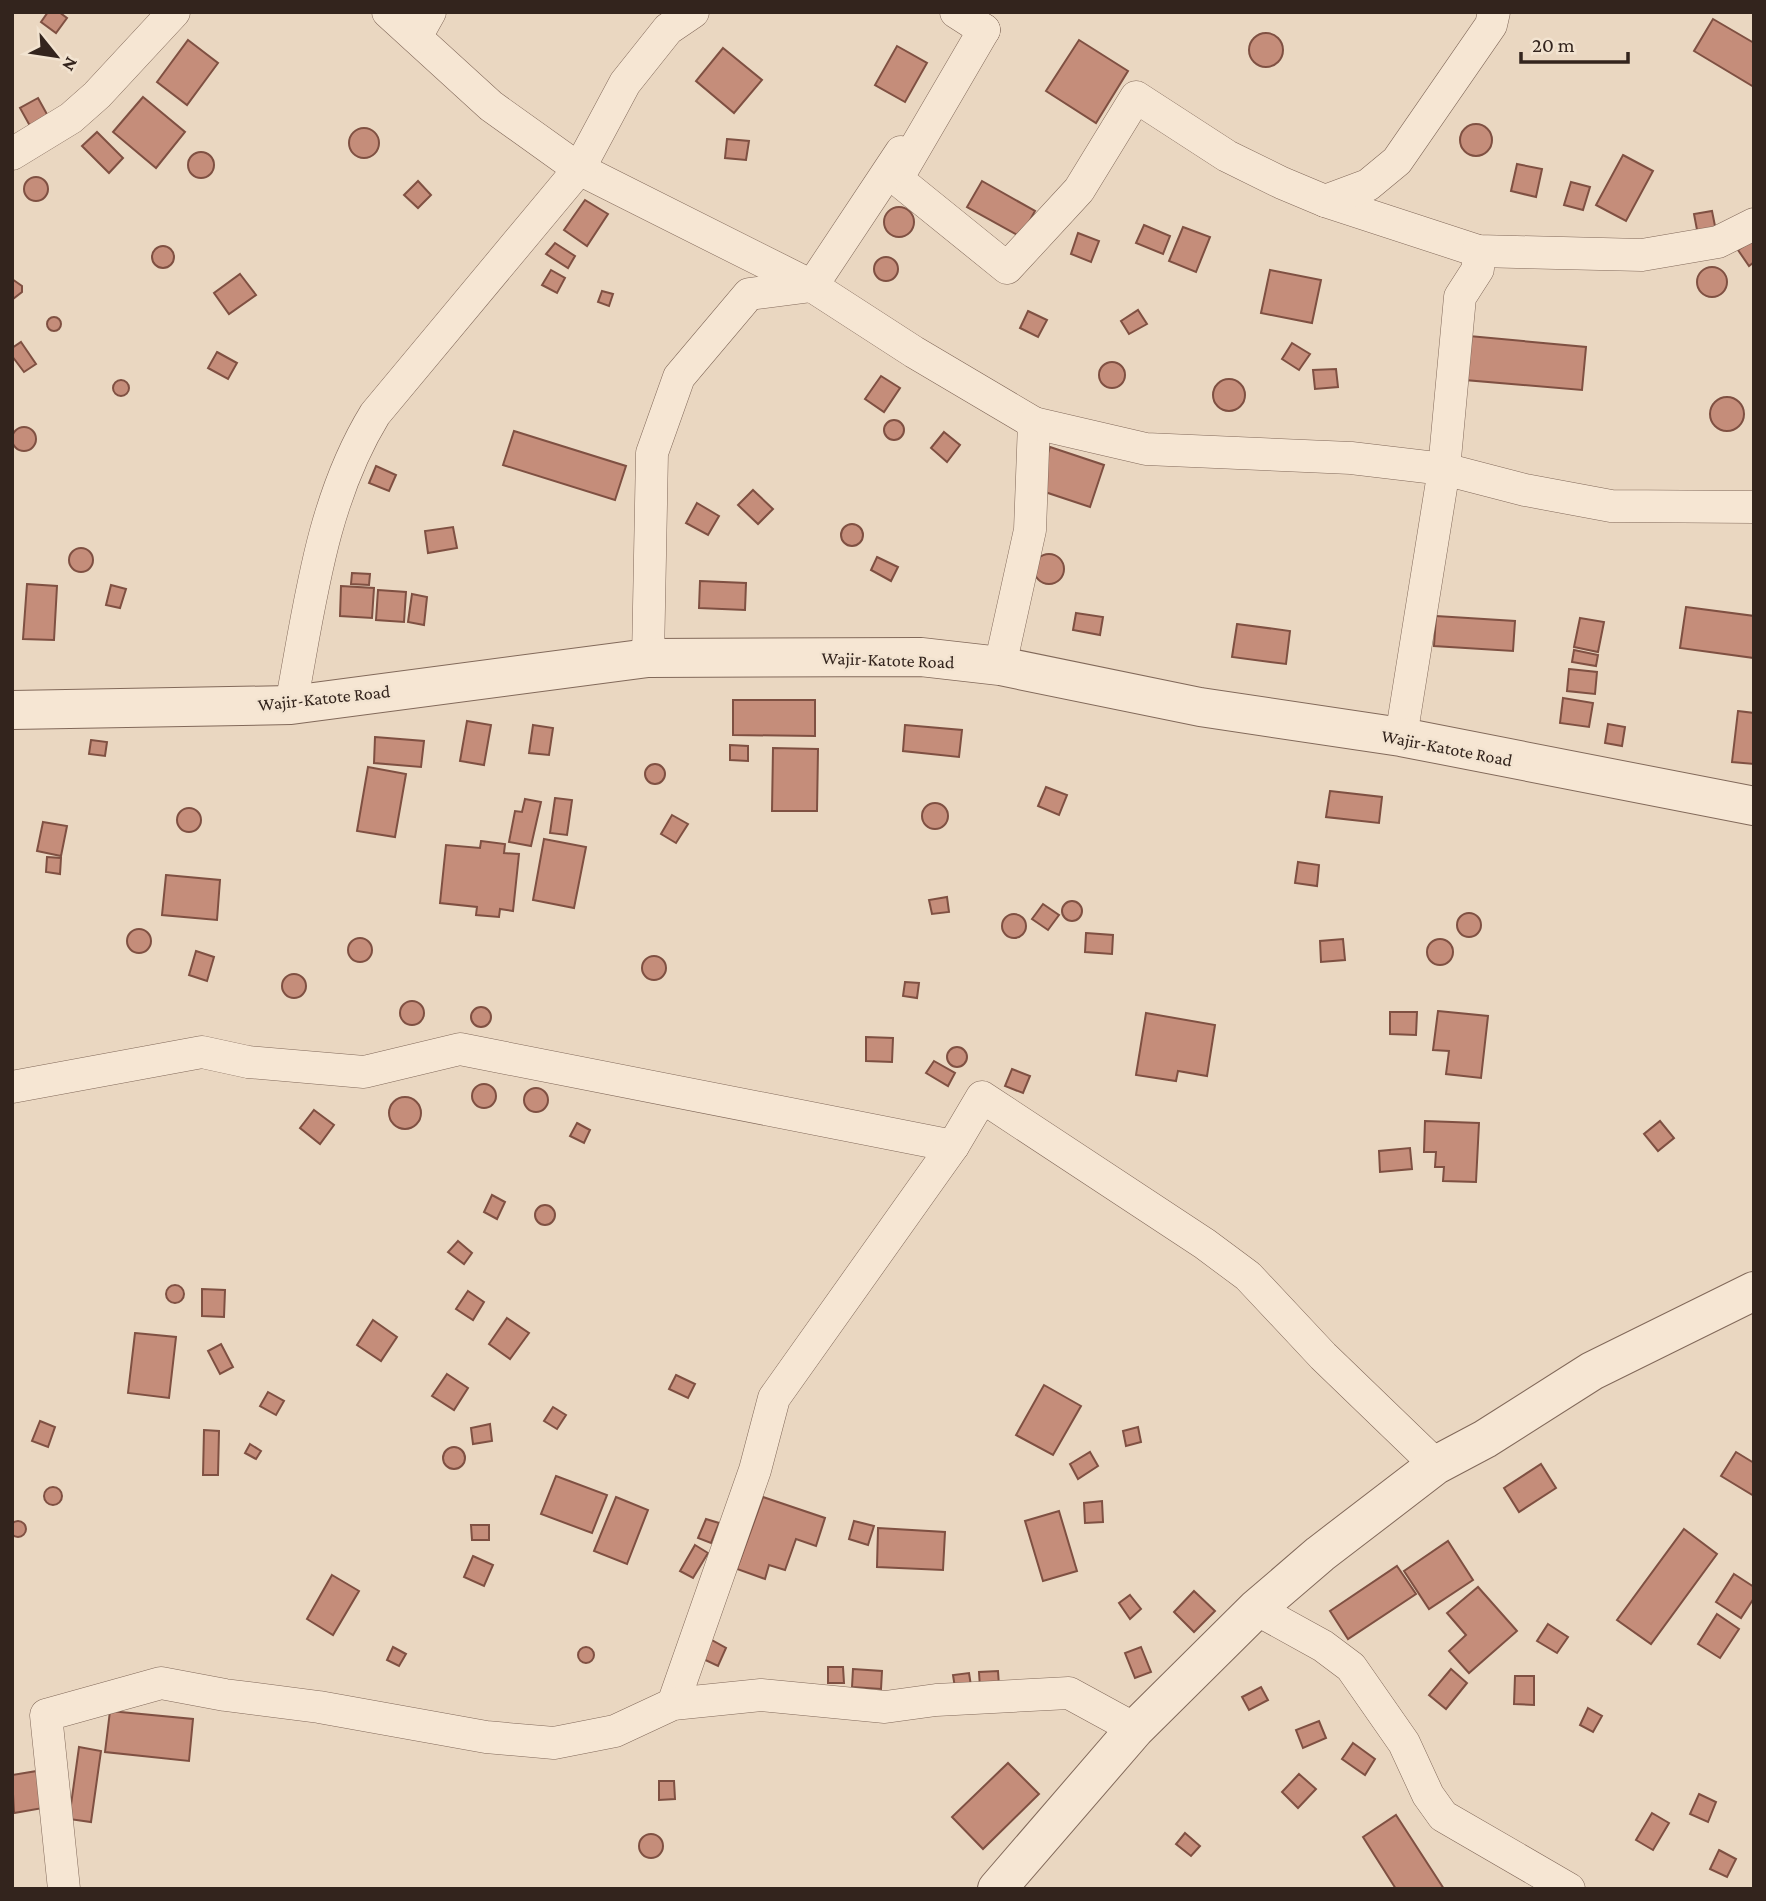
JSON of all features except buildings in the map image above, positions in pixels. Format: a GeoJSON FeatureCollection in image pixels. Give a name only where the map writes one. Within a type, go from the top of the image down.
{"type":"FeatureCollection","features":[{"type":"Feature","properties":{"kind":"street"},"geometry":{"type":"LineString","coordinates":[[12,155],[71,118],[97,95],[174,12]]}},
{"type":"Feature","properties":{"kind":"street"},"geometry":{"type":"LineString","coordinates":[[388,12],[423,25],[491,106],[579,169],[812,286],[914,352],[1034,423],[1146,449],[1351,458],[1444,469],[1525,490],[1611,506],[1754,507]]}},
{"type":"Feature","properties":{"kind":"street"},"geometry":{"type":"LineString","coordinates":[[290,705],[327,521],[353,451],[375,414],[579,169],[625,83],[668,29],[693,12]]}},
{"type":"Feature","properties":{"kind":"street"},"geometry":{"type":"LineString","coordinates":[[956,12],[990,21]]}},
{"type":"Feature","properties":{"kind":"street"},"geometry":{"type":"LineString","coordinates":[[1325,201],[1368,185],[1397,161],[1494,16]]}},
{"type":"Feature","properties":{"kind":"street"},"geometry":{"type":"LineString","coordinates":[[990,21],[897,179],[1007,268],[1079,190],[1136,97],[1227,156],[1325,201],[1478,251],[1642,255],[1718,242],[1754,224]]}},
{"type":"Feature","properties":{"kind":"street"},"geometry":{"type":"LineString","coordinates":[[648,659],[652,453],[679,377],[749,295],[812,286],[990,21]]}},
{"type":"Feature","properties":{"kind":"street"},"geometry":{"type":"LineString","coordinates":[[1401,737],[1444,469],[1460,297],[1478,269],[1478,251]]}},
{"type":"Feature","properties":{"kind":"street"},"geometry":{"type":"LineString","coordinates":[[1000,666],[1030,530],[1034,423]]}},
{"type":"Feature","properties":{"kind":"street","name":"Wajir-Katote Road"},"geometry":{"type":"LineString","coordinates":[[12,710],[290,705],[648,659],[920,657],[1000,666],[1200,707],[1401,737],[1744,811]]}},
{"type":"Feature","properties":{"kind":"street"},"geometry":{"type":"LineString","coordinates":[[12,1087],[202,1052],[248,1062],[364,1072],[460,1049],[953,1146]]}},
{"type":"Feature","properties":{"kind":"street"},"geometry":{"type":"LineString","coordinates":[[673,1704],[755,1470],[774,1398],[953,1146],[982,1097],[1205,1244],[1248,1276],[1323,1356],[1436,1465]]}},
{"type":"Feature","properties":{"kind":"street"},"geometry":{"type":"LineString","coordinates":[[997,1889],[1135,1729],[1256,1609],[1320,1554],[1436,1465],[1485,1439],[1591,1371],[1754,1291]]}},
{"type":"Feature","properties":{"kind":"street"},"geometry":{"type":"LineString","coordinates":[[1256,1609],[1323,1646],[1351,1667],[1404,1743],[1428,1795],[1443,1816],[1569,1889]]}},
{"type":"Feature","properties":{"kind":"street"},"geometry":{"type":"LineString","coordinates":[[64,1889],[46,1715],[161,1683],[486,1737],[554,1743],[615,1731],[673,1704],[761,1695],[852,1701],[885,1707],[936,1700],[1069,1693],[1135,1729]]}}]}
